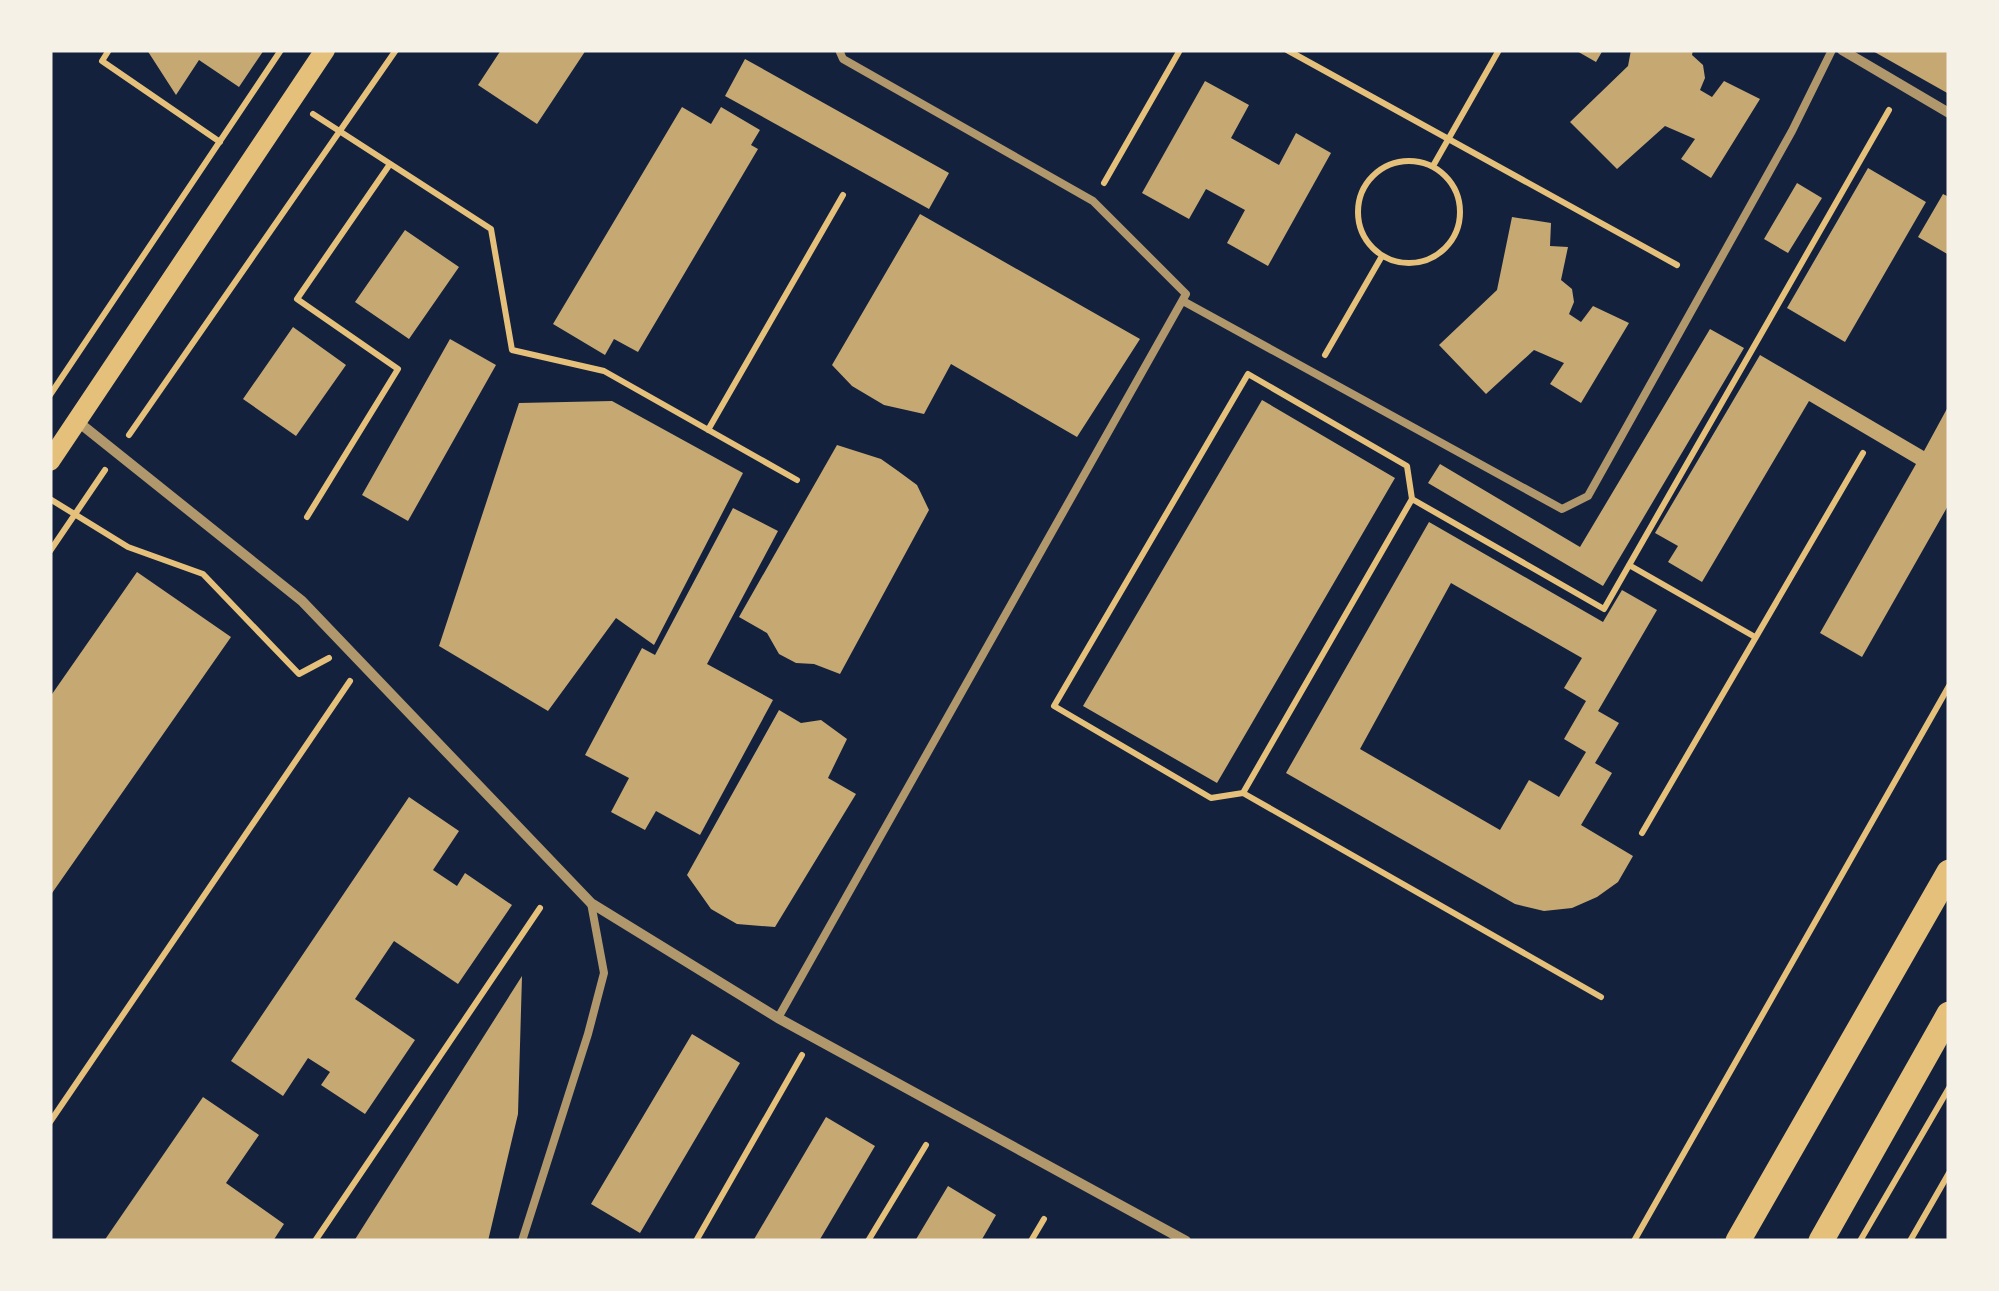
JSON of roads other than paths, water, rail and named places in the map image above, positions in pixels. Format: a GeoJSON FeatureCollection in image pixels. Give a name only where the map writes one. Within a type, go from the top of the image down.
{"type":"FeatureCollection","features":[{"type":"Feature","properties":{"kind":"main road"},"geometry":{"type":"LineString","coordinates":[[50,461],[324,50]]}},
{"type":"Feature","properties":{"kind":"main road"},"geometry":{"type":"LineString","coordinates":[[1738,1241],[1949,872]]}},
{"type":"Feature","properties":{"kind":"main road"},"geometry":{"type":"LineString","coordinates":[[1821,1241],[1949,1014]]}},
{"type":"Feature","properties":{"kind":"street"},"geometry":{"type":"LineString","coordinates":[[1842,50],[1949,113]]}},
{"type":"Feature","properties":{"kind":"street"},"geometry":{"type":"LineString","coordinates":[[77,421],[302,600],[590,903],[778,1018],[1186,1241]]}},
{"type":"Feature","properties":{"kind":"lane"},"geometry":{"type":"LineString","coordinates":[[1183,301],[1562,508],[1588,496],[1792,131],[1832,50]]}},
{"type":"Feature","properties":{"kind":"lane"},"geometry":{"type":"LineString","coordinates":[[778,1018],[1186,294],[1093,201],[841,55]]}},
{"type":"Feature","properties":{"kind":"lane"},"geometry":{"type":"LineString","coordinates":[[522,1241],[604,973],[590,903]]}}]}
